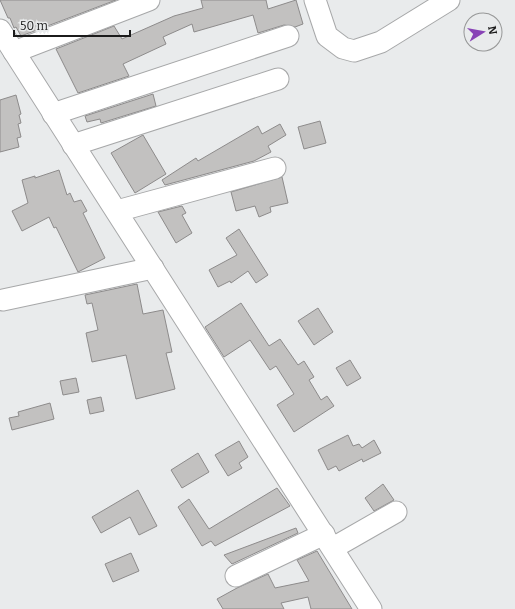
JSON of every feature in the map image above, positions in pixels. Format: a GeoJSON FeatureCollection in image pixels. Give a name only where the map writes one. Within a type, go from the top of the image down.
{"type":"FeatureCollection","features":[{"type":"Feature","properties":{"kind":"street"},"geometry":{"type":"LineString","coordinates":[[14,52],[149,0]]}},
{"type":"Feature","properties":{"kind":"street"},"geometry":{"type":"LineString","coordinates":[[316,0],[327,36],[343,48],[354,51],[381,42],[448,0]]}},
{"type":"Feature","properties":{"kind":"street"},"geometry":{"type":"LineString","coordinates":[[0,30],[371,609]]}},
{"type":"Feature","properties":{"kind":"street"},"geometry":{"type":"LineString","coordinates":[[53,114],[288,36]]}},
{"type":"Feature","properties":{"kind":"street"},"geometry":{"type":"LineString","coordinates":[[73,145],[278,79]]}},
{"type":"Feature","properties":{"kind":"street"},"geometry":{"type":"LineString","coordinates":[[116,211],[275,168]]}},
{"type":"Feature","properties":{"kind":"street"},"geometry":{"type":"LineString","coordinates":[[3,300],[153,268]]}},
{"type":"Feature","properties":{"kind":"street"},"geometry":{"type":"LineString","coordinates":[[236,576],[328,541],[396,512]]}},
{"type":"Feature","properties":{"kind":"building"},"geometry":{"type":"Polygon","coordinates":[[[0,0],[116,0],[21,36],[16,27],[14,28],[10,18],[8,18],[0,0]]]}},
{"type":"Feature","properties":{"kind":"building"},"geometry":{"type":"Polygon","coordinates":[[[201,0],[266,0],[268,9],[296,0],[303,24],[295,27],[284,25],[258,33],[253,15],[194,32],[192,24],[163,37],[166,44],[123,64],[129,76],[78,93],[56,49],[114,26],[122,39],[174,16],[203,8],[201,0]]]}},
{"type":"Feature","properties":{"kind":"building"},"geometry":{"type":"Polygon","coordinates":[[[153,94],[156,106],[101,123],[100,119],[87,122],[85,116],[153,94]]]}},
{"type":"Feature","properties":{"kind":"building"},"geometry":{"type":"Polygon","coordinates":[[[16,95],[21,114],[19,115],[21,123],[18,124],[21,137],[17,138],[19,147],[0,152],[0,100],[16,95]]]}},
{"type":"Feature","properties":{"kind":"building"},"geometry":{"type":"Polygon","coordinates":[[[320,121],[326,143],[304,149],[298,127],[320,121]]]}},
{"type":"Feature","properties":{"kind":"building"},"geometry":{"type":"Polygon","coordinates":[[[280,124],[286,135],[268,146],[271,152],[254,161],[165,185],[162,180],[196,158],[198,161],[258,126],[262,134],[280,124]]]}},
{"type":"Feature","properties":{"kind":"building"},"geometry":{"type":"Polygon","coordinates":[[[143,135],[166,174],[135,193],[111,153],[143,135]]]}},
{"type":"Feature","properties":{"kind":"building"},"geometry":{"type":"Polygon","coordinates":[[[59,170],[67,195],[70,193],[74,202],[81,200],[87,211],[83,213],[105,258],[78,272],[56,227],[54,228],[49,217],[22,231],[12,211],[28,203],[22,180],[35,176],[35,178],[59,170]]]}},
{"type":"Feature","properties":{"kind":"building"},"geometry":{"type":"Polygon","coordinates":[[[282,177],[288,203],[270,207],[271,212],[259,217],[255,206],[236,211],[231,192],[282,177]]]}},
{"type":"Feature","properties":{"kind":"building"},"geometry":{"type":"Polygon","coordinates":[[[182,206],[186,213],[182,215],[192,233],[176,243],[158,212],[182,206]]]}},
{"type":"Feature","properties":{"kind":"building"},"geometry":{"type":"Polygon","coordinates":[[[239,229],[268,275],[256,283],[248,271],[231,283],[230,281],[218,287],[209,270],[237,255],[226,238],[239,229]]]}},
{"type":"Feature","properties":{"kind":"building"},"geometry":{"type":"Polygon","coordinates":[[[137,284],[143,314],[163,310],[172,352],[166,353],[175,389],[136,399],[126,355],[92,362],[86,333],[98,330],[92,303],[87,304],[85,295],[137,284]]]}},
{"type":"Feature","properties":{"kind":"building"},"geometry":{"type":"Polygon","coordinates":[[[241,303],[269,346],[280,339],[298,365],[304,361],[314,377],[309,380],[321,400],[327,396],[334,406],[294,432],[277,405],[294,394],[276,366],[270,370],[250,340],[224,357],[205,327],[241,303]]]}},
{"type":"Feature","properties":{"kind":"building"},"geometry":{"type":"Polygon","coordinates":[[[318,308],[333,332],[314,345],[298,321],[318,308]]]}},
{"type":"Feature","properties":{"kind":"building"},"geometry":{"type":"Polygon","coordinates":[[[350,360],[361,378],[347,386],[336,368],[350,360]]]}},
{"type":"Feature","properties":{"kind":"building"},"geometry":{"type":"Polygon","coordinates":[[[76,378],[79,392],[63,395],[60,381],[76,378]]]}},
{"type":"Feature","properties":{"kind":"building"},"geometry":{"type":"Polygon","coordinates":[[[101,397],[104,411],[90,414],[87,400],[101,397]]]}},
{"type":"Feature","properties":{"kind":"building"},"geometry":{"type":"Polygon","coordinates":[[[50,403],[54,419],[12,430],[9,418],[19,416],[18,412],[50,403]]]}},
{"type":"Feature","properties":{"kind":"building"},"geometry":{"type":"Polygon","coordinates":[[[348,435],[353,446],[359,444],[362,448],[374,440],[381,453],[363,462],[362,459],[339,471],[336,466],[328,470],[318,450],[348,435]]]}},
{"type":"Feature","properties":{"kind":"building"},"geometry":{"type":"Polygon","coordinates":[[[239,441],[248,457],[239,463],[242,468],[228,476],[215,455],[239,441]]]}},
{"type":"Feature","properties":{"kind":"building"},"geometry":{"type":"Polygon","coordinates":[[[198,453],[209,472],[182,488],[171,470],[198,453]]]}},
{"type":"Feature","properties":{"kind":"building"},"geometry":{"type":"Polygon","coordinates":[[[383,484],[394,500],[374,511],[365,498],[383,484]]]}},
{"type":"Feature","properties":{"kind":"building"},"geometry":{"type":"Polygon","coordinates":[[[277,488],[290,506],[215,546],[211,541],[202,546],[178,507],[189,499],[209,529],[277,488]]]}},
{"type":"Feature","properties":{"kind":"building"},"geometry":{"type":"Polygon","coordinates":[[[138,490],[157,526],[139,535],[130,517],[101,533],[92,517],[138,490]]]}},
{"type":"Feature","properties":{"kind":"building"},"geometry":{"type":"Polygon","coordinates":[[[296,528],[298,533],[232,564],[224,555],[296,528]]]}},
{"type":"Feature","properties":{"kind":"building"},"geometry":{"type":"Polygon","coordinates":[[[317,551],[352,609],[311,609],[308,597],[281,603],[284,609],[223,609],[217,599],[268,574],[275,588],[309,581],[297,560],[317,551]]]}},
{"type":"Feature","properties":{"kind":"building"},"geometry":{"type":"Polygon","coordinates":[[[131,553],[139,571],[113,582],[105,564],[131,553]]]}}]}
